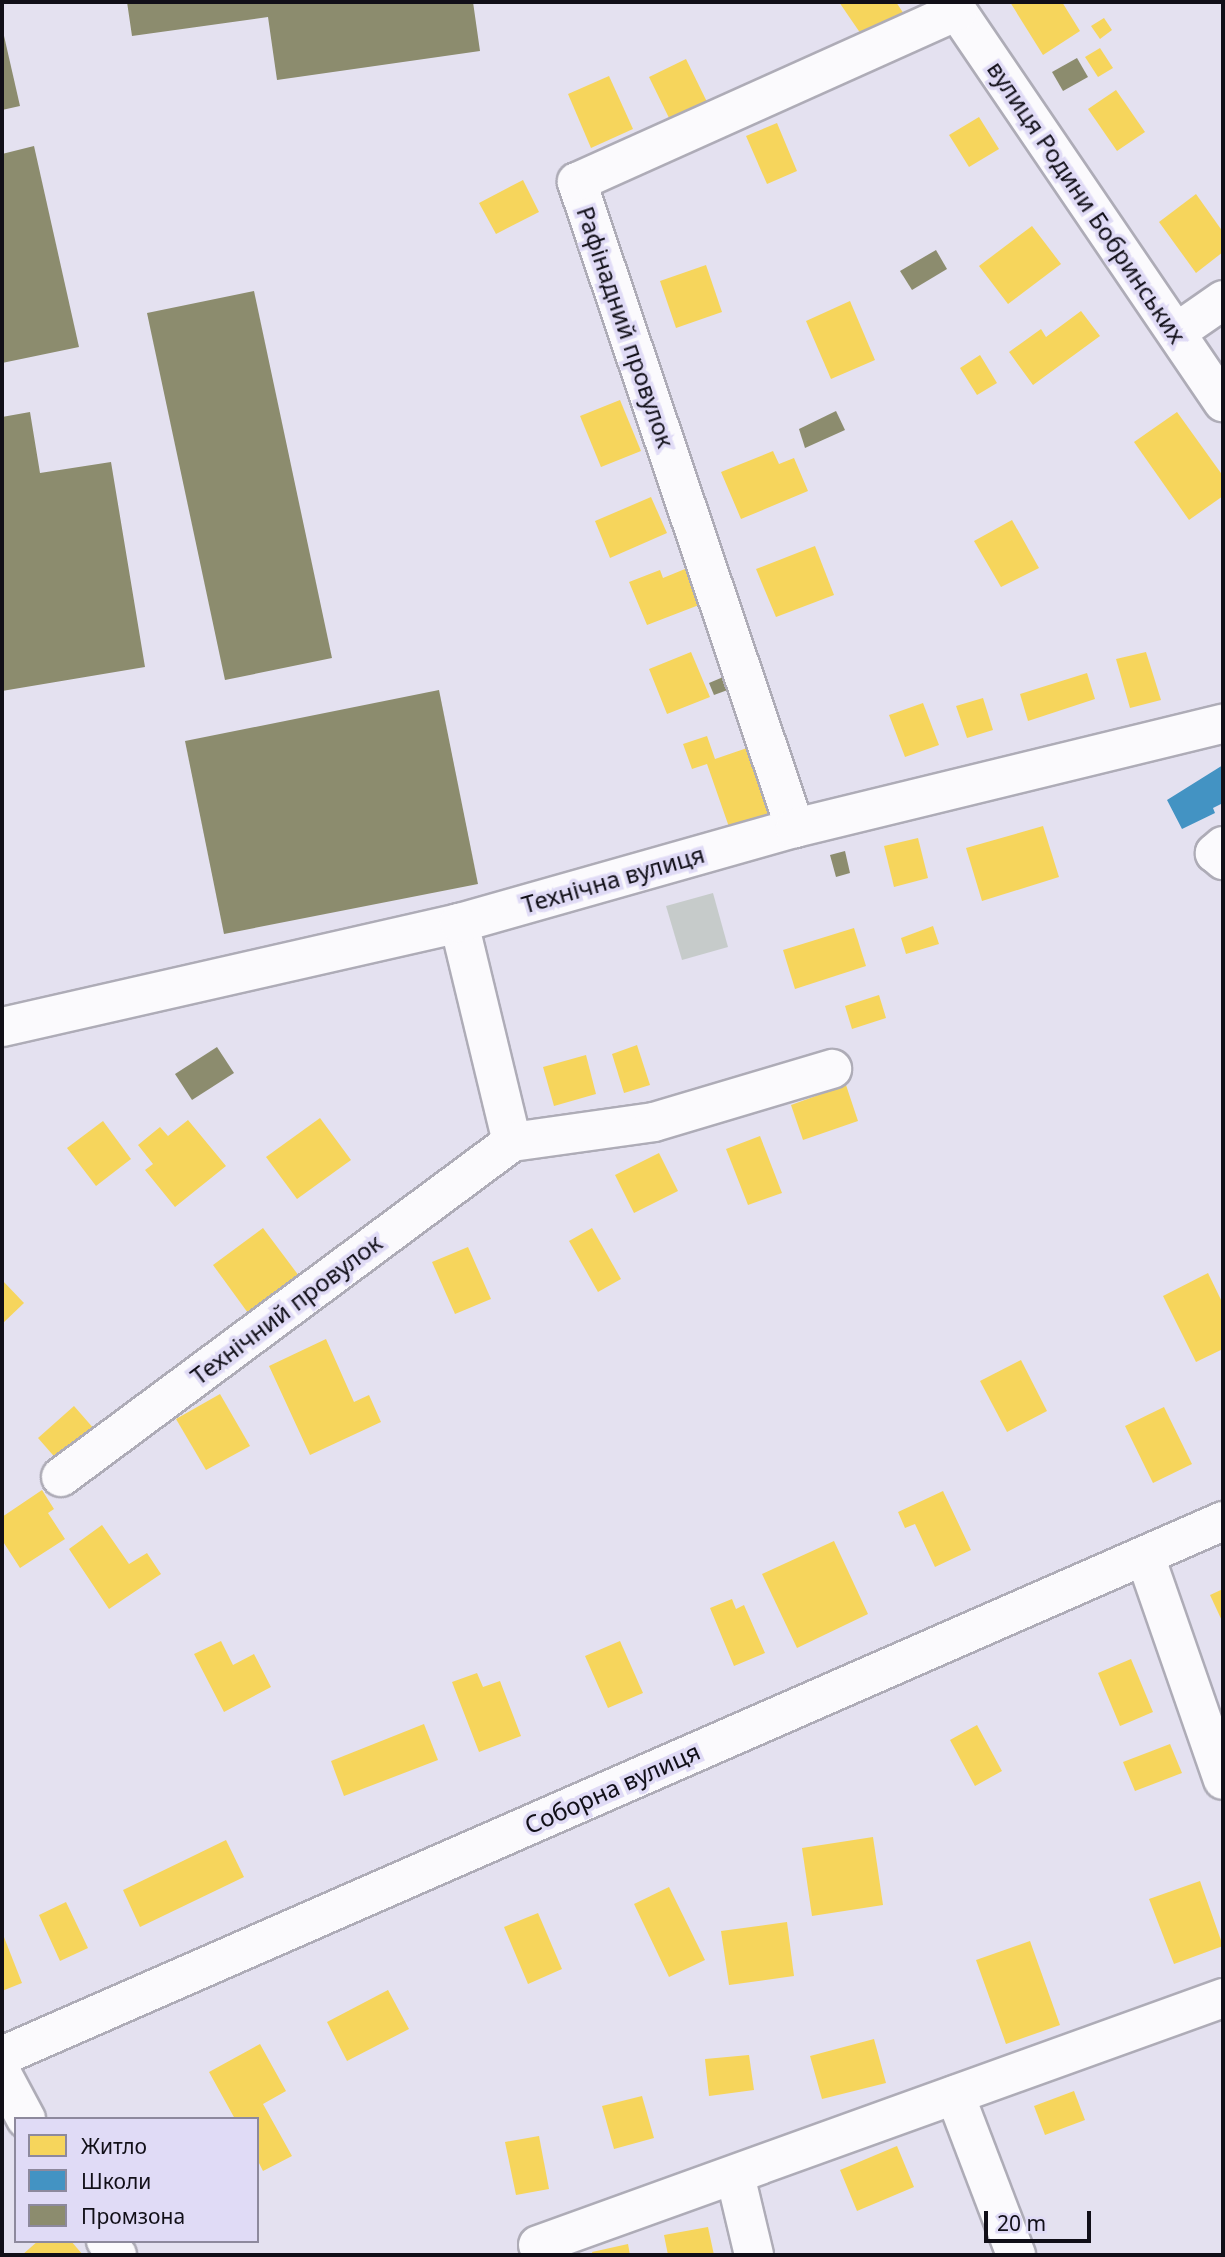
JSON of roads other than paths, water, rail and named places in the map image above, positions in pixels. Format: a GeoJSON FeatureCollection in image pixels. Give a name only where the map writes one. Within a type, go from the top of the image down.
{"type":"FeatureCollection","features":[{"type":"Feature","properties":{"kind":"street","name":"вулиця Родини Бобринських"},"geometry":{"type":"LineString","coordinates":[[954,6],[1223,402]]}},
{"type":"Feature","properties":{"kind":"street","name":"Рафінадний провулок"},"geometry":{"type":"LineString","coordinates":[[795,828],[577,182],[954,6]]}},
{"type":"Feature","properties":{"kind":"street"},"geometry":{"type":"LineString","coordinates":[[1177,332],[1223,300]]}},
{"type":"Feature","properties":{"kind":"street","name":"Технічна вулиця"},"geometry":{"type":"LineString","coordinates":[[2,1027],[459,923],[795,828],[1223,724]]}},
{"type":"Feature","properties":{"kind":"street"},"geometry":{"type":"LineString","coordinates":[[1223,846],[1215,853],[1223,860]]}},
{"type":"Feature","properties":{"kind":"street"},"geometry":{"type":"LineString","coordinates":[[459,923],[512,1142]]}},
{"type":"Feature","properties":{"kind":"street","name":"Технічний провулок"},"geometry":{"type":"LineString","coordinates":[[61,1477],[512,1142],[654,1122],[832,1069]]}},
{"type":"Feature","properties":{"kind":"street","name":"Соборна вулиця"},"geometry":{"type":"LineString","coordinates":[[2,2056],[1223,1521]]}},
{"type":"Feature","properties":{"kind":"street"},"geometry":{"type":"LineString","coordinates":[[1145,1556],[1223,1780]]}},
{"type":"Feature","properties":{"kind":"street"},"geometry":{"type":"LineString","coordinates":[[538,2245],[1223,1998]]}},
{"type":"Feature","properties":{"kind":"street"},"geometry":{"type":"LineString","coordinates":[[2,2074],[25,2117]]}},
{"type":"Feature","properties":{"kind":"street"},"geometry":{"type":"LineString","coordinates":[[955,2095],[1016,2255]]}},
{"type":"Feature","properties":{"kind":"street"},"geometry":{"type":"LineString","coordinates":[[735,2175],[754,2255]]}}]}
